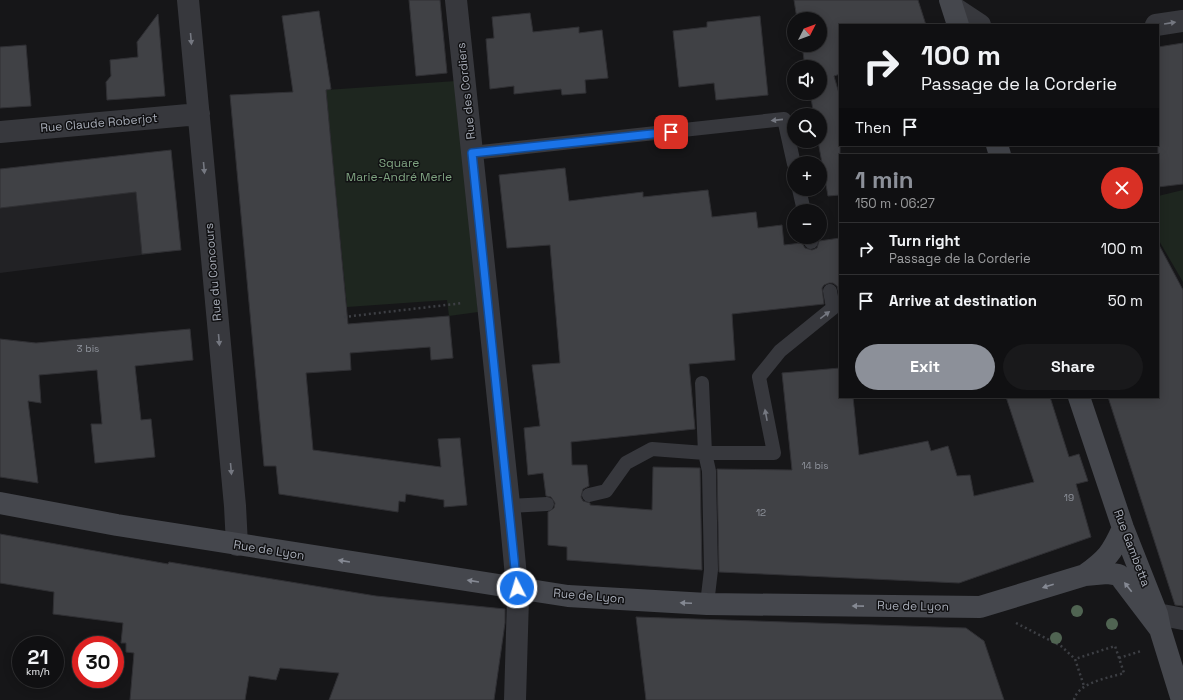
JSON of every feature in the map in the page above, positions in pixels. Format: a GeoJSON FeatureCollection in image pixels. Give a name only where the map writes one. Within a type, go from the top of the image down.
{"type":"FeatureCollection","features":[{"type":"Feature","properties":{"kind":"street","name":"Rue du Concours"},"geometry":{"type":"LineString","coordinates":[[188,0],[235,506],[237,545]]}},
{"type":"Feature","properties":{"kind":"street","name":"Rue des Cordiers"},"geometry":{"type":"LineString","coordinates":[[456,0],[518,598],[515,700]]}},
{"type":"Feature","properties":{"kind":"street"},"geometry":{"type":"LineString","coordinates":[[954,11],[978,24]]}},
{"type":"Feature","properties":{"kind":"street"},"geometry":{"type":"LineString","coordinates":[[1159,25],[1183,21]]}},
{"type":"Feature","properties":{"kind":"street","name":"Rue Claude Roberjot"},"geometry":{"type":"LineString","coordinates":[[0,132],[199,114]]}},
{"type":"Feature","properties":{"kind":"street","name":"Rue Gambetta"},"geometry":{"type":"LineString","coordinates":[[1079,398],[1123,528],[1159,622],[1182,700]]}},
{"type":"Feature","properties":{"kind":"street","name":"Rue de Lyon"},"geometry":{"type":"LineString","coordinates":[[0,503],[117,526],[568,596],[707,604],[980,607],[1085,575],[1106,573],[1119,575],[1159,622]]}},
{"type":"Feature","properties":{"kind":"street","name":"Rue de Lyon"},"geometry":{"type":"LineString","coordinates":[[1085,575],[1103,562],[1114,547],[1123,528]]}},
{"type":"Feature","properties":{"kind":"street"},"geometry":{"type":"LineString","coordinates":[[1159,622],[1183,619]]}},
{"type":"Feature","properties":{"kind":"lane"},"geometry":{"type":"LineString","coordinates":[[472,153],[784,119],[792,156]]}},
{"type":"Feature","properties":{"kind":"lane"},"geometry":{"type":"LineString","coordinates":[[590,495],[606,491],[626,463],[652,449],[705,453],[774,454],[759,377],[780,351],[833,308],[830,291]]}},
{"type":"Feature","properties":{"kind":"lane"},"geometry":{"type":"LineString","coordinates":[[702,383],[705,453],[709,471],[711,547],[711,570],[707,604]]}},
{"type":"Feature","properties":{"kind":"lane"},"geometry":{"type":"LineString","coordinates":[[509,506],[548,504]]}},
{"type":"Feature","properties":{"kind":"path"},"geometry":{"type":"LineString","coordinates":[[344,317],[488,301]]}},
{"type":"Feature","properties":{"kind":"path"},"geometry":{"type":"LineString","coordinates":[[1005,600],[1008,619],[1061,646],[1075,659],[1084,686]]}},
{"type":"Feature","properties":{"kind":"path"},"geometry":{"type":"LineString","coordinates":[[1074,700],[1075,696],[1084,686],[1124,673],[1115,646],[1075,659]]}},
{"type":"Feature","properties":{"kind":"shaded area"},"geometry":{"type":"Polygon","coordinates":[[[171,150],[181,250],[0,273],[0,169],[171,150]]]}},
{"type":"Feature","properties":{"kind":"green space","name":"Square Marie-André Merle"},"geometry":{"type":"Polygon","coordinates":[[[456,81],[478,312],[449,316],[447,300],[347,307],[326,90],[456,81]]]}},
{"type":"Feature","properties":{"kind":"green space"},"geometry":{"type":"Polygon","coordinates":[[[1183,190],[1183,282],[1159,241],[1159,196],[1183,190]]]}},
{"type":"Feature","properties":{"kind":"building"},"geometry":{"type":"Polygon","coordinates":[[[409,0],[440,0],[447,73],[416,76],[409,0]]]}},
{"type":"Feature","properties":{"kind":"building"},"geometry":{"type":"Polygon","coordinates":[[[794,0],[918,0],[926,24],[839,24],[839,74],[834,76],[839,94],[839,195],[828,196],[827,156],[821,156],[819,148],[827,148],[827,108],[813,108],[811,100],[827,100],[827,60],[804,60],[803,52],[827,52],[827,12],[796,12],[794,0]]]}},
{"type":"Feature","properties":{"kind":"building"},"geometry":{"type":"Polygon","coordinates":[[[319,11],[331,89],[326,90],[348,324],[449,316],[453,358],[431,360],[430,347],[350,353],[351,370],[306,373],[313,450],[441,467],[438,439],[460,438],[467,505],[444,507],[444,500],[406,494],[405,502],[399,501],[398,512],[279,494],[276,466],[264,466],[230,95],[293,92],[282,16],[319,11]]]}},
{"type":"Feature","properties":{"kind":"building"},"geometry":{"type":"Polygon","coordinates":[[[530,13],[533,32],[579,27],[579,33],[602,30],[608,78],[585,80],[586,93],[562,95],[561,89],[514,94],[514,86],[490,89],[486,39],[494,38],[492,17],[530,13]]]}},
{"type":"Feature","properties":{"kind":"building"},"geometry":{"type":"Polygon","coordinates":[[[158,14],[165,96],[107,100],[106,82],[111,76],[110,60],[138,57],[137,42],[158,14]]]}},
{"type":"Feature","properties":{"kind":"building"},"geometry":{"type":"Polygon","coordinates":[[[760,16],[768,95],[716,100],[714,83],[679,87],[673,31],[707,27],[707,22],[760,16]]]}},
{"type":"Feature","properties":{"kind":"building"},"geometry":{"type":"Polygon","coordinates":[[[1183,43],[1183,184],[1159,187],[1158,146],[1159,47],[1183,43]]]}},
{"type":"Feature","properties":{"kind":"building"},"geometry":{"type":"Polygon","coordinates":[[[26,45],[31,106],[0,108],[0,47],[26,45]]]}},
{"type":"Feature","properties":{"kind":"building"},"geometry":{"type":"Polygon","coordinates":[[[171,150],[181,250],[142,254],[136,192],[0,208],[0,169],[171,150]]]}},
{"type":"Feature","properties":{"kind":"building"},"geometry":{"type":"Polygon","coordinates":[[[565,168],[569,201],[643,192],[643,197],[708,190],[712,217],[756,212],[758,228],[782,225],[784,245],[803,244],[805,248],[812,250],[817,248],[818,244],[827,244],[827,240],[839,238],[839,295],[837,286],[833,283],[829,283],[824,285],[822,288],[824,304],[732,314],[735,360],[689,364],[695,429],[571,442],[572,465],[587,465],[589,486],[583,489],[581,497],[583,501],[590,503],[590,505],[652,510],[653,467],[700,468],[702,570],[567,560],[567,547],[548,545],[548,512],[554,508],[555,503],[551,497],[546,496],[543,473],[528,475],[524,428],[540,426],[532,365],[560,363],[550,245],[507,248],[499,175],[565,168]]]}},
{"type":"Feature","properties":{"kind":"building"},"geometry":{"type":"Polygon","coordinates":[[[1159,245],[1183,290],[1183,606],[1175,605],[1108,398],[1159,398],[1159,245]]]}},
{"type":"Feature","properties":{"kind":"building"},"geometry":{"type":"Polygon","coordinates":[[[190,329],[193,360],[135,366],[141,420],[151,419],[155,457],[95,463],[91,424],[102,424],[97,370],[39,375],[41,403],[28,401],[38,483],[0,477],[0,339],[36,343],[190,329]]]}},
{"type":"Feature","properties":{"kind":"building"},"geometry":{"type":"Polygon","coordinates":[[[839,368],[839,398],[853,398],[859,455],[928,441],[931,451],[948,446],[957,476],[970,475],[974,496],[1034,482],[1006,398],[1050,398],[1069,457],[1079,454],[1088,481],[1076,484],[1091,537],[959,583],[719,572],[717,469],[792,470],[782,373],[839,368]]]}},
{"type":"Feature","properties":{"kind":"building"},"geometry":{"type":"Polygon","coordinates":[[[0,534],[168,564],[169,562],[376,596],[505,609],[505,623],[494,700],[329,700],[339,673],[280,668],[276,680],[249,676],[245,700],[130,700],[134,653],[126,652],[126,643],[124,643],[124,636],[122,636],[123,623],[53,614],[54,592],[0,583],[0,534]]]}},
{"type":"Feature","properties":{"kind":"building"},"geometry":{"type":"Polygon","coordinates":[[[636,617],[966,628],[984,641],[1004,700],[646,700],[636,617]]]}},
{"type":"Feature","properties":{"kind":"route"},"geometry":{"type":"LineString","coordinates":[[517,588],[472,153],[671,132]]}}]}
